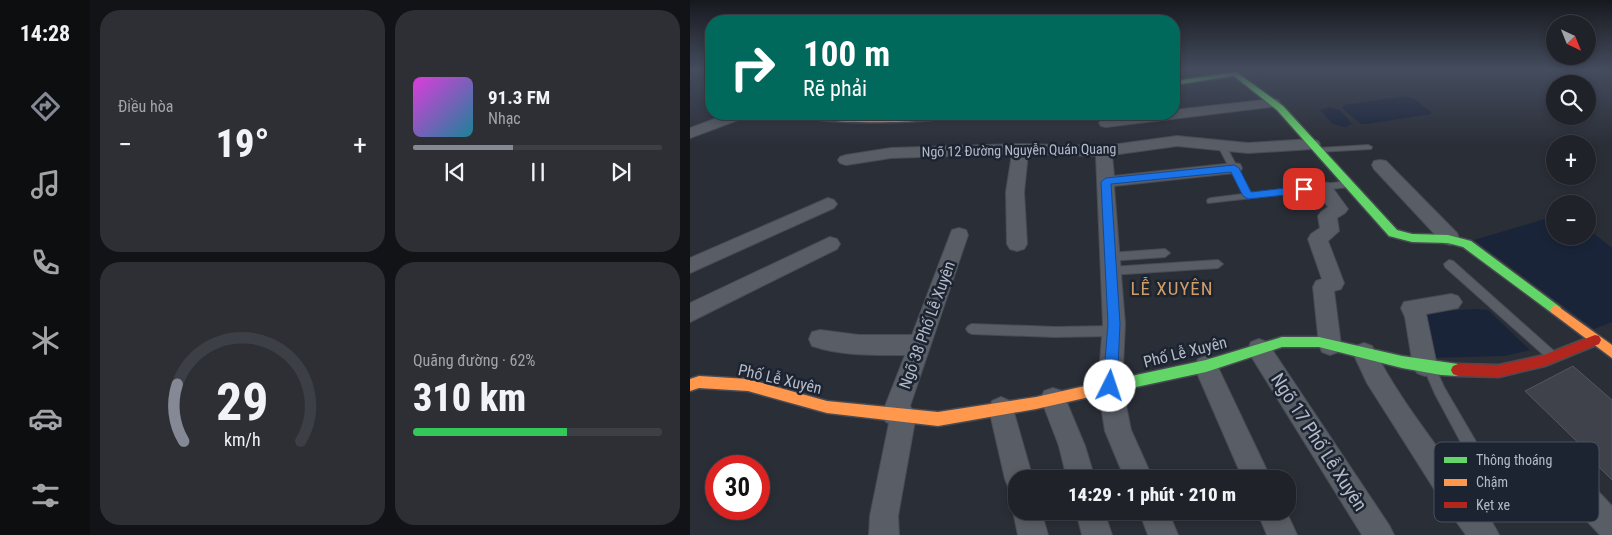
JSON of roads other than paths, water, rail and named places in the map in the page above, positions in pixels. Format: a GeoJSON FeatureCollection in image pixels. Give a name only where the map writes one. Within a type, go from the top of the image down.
{"type":"FeatureCollection","features":[{"type":"Feature","properties":{"kind":"street"},"geometry":{"type":"LineString","coordinates":[[1263,95],[1273,103],[1315,147],[1393,233],[1409,239],[1450,238],[1467,244],[1606,342]]}},
{"type":"Feature","properties":{"kind":"street"},"geometry":{"type":"LineString","coordinates":[[1180,112],[1273,103]]}},
{"type":"Feature","properties":{"kind":"street"},"geometry":{"type":"LineString","coordinates":[[690,133],[725,120]]}},
{"type":"Feature","properties":{"kind":"street"},"geometry":{"type":"LineString","coordinates":[[835,120],[860,122],[896,120]]}},
{"type":"Feature","properties":{"kind":"street"},"geometry":{"type":"LineString","coordinates":[[1103,120],[1110,151],[1106,182],[1114,331],[1110,386],[1118,432],[1135,470]]}},
{"type":"Feature","properties":{"kind":"street","name":"Ngõ 12 Đường Nguyễn Quán Quang"},"geometry":{"type":"LineString","coordinates":[[846,160],[891,153],[1021,149],[1110,151],[1177,141],[1248,148],[1315,147]]}},
{"type":"Feature","properties":{"kind":"street"},"geometry":{"type":"LineString","coordinates":[[1017,244],[1015,192],[1021,149]]}},
{"type":"Feature","properties":{"kind":"street"},"geometry":{"type":"LineString","coordinates":[[1380,165],[1450,238]]}},
{"type":"Feature","properties":{"kind":"street"},"geometry":{"type":"LineString","coordinates":[[1106,182],[1234,168]]}},
{"type":"Feature","properties":{"kind":"street"},"geometry":{"type":"LineString","coordinates":[[1323,187],[1339,209],[1327,216],[1330,231],[1318,239],[1334,283],[1323,287],[1330,345]]}},
{"type":"Feature","properties":{"kind":"street"},"geometry":{"type":"LineString","coordinates":[[690,266],[828,204]]}},
{"type":"Feature","properties":{"kind":"street","name":"Ngõ 38 Phố Lễ Xuyên"},"geometry":{"type":"LineString","coordinates":[[884,535],[884,516],[899,415],[920,345],[959,235]]}},
{"type":"Feature","properties":{"kind":"street"},"geometry":{"type":"LineString","coordinates":[[690,313],[830,244]]}},
{"type":"Feature","properties":{"kind":"street"},"geometry":{"type":"LineString","coordinates":[[1427,367],[1416,317],[1412,308],[1451,302]]}},
{"type":"Feature","properties":{"kind":"street"},"geometry":{"type":"LineString","coordinates":[[820,339],[859,345],[920,345]]}},
{"type":"Feature","properties":{"kind":"street","name":"Phố Lễ Xuyên"},"geometry":{"type":"LineString","coordinates":[[690,385],[699,382],[748,385],[827,406],[938,419],[1053,399],[1206,366],[1282,342],[1318,342],[1427,367],[1499,372],[1606,342]]}},
{"type":"Feature","properties":{"kind":"street","name":"Ngõ 17 Phố Lễ Xuyên"},"geometry":{"type":"LineString","coordinates":[[1259,349],[1379,535]]}},
{"type":"Feature","properties":{"kind":"street"},"geometry":{"type":"LineString","coordinates":[[1364,354],[1385,391],[1434,464]]}},
{"type":"Feature","properties":{"kind":"street"},"geometry":{"type":"LineString","coordinates":[[1206,366],[1252,470]]}},
{"type":"Feature","properties":{"kind":"street"},"geometry":{"type":"LineString","coordinates":[[1053,399],[1072,446],[1079,470]]}},
{"type":"Feature","properties":{"kind":"street"},"geometry":{"type":"LineString","coordinates":[[1001,409],[1017,470]]}},
{"type":"Feature","properties":{"kind":"street"},"geometry":{"type":"LineString","coordinates":[[1599,513],[1612,527]]}},
{"type":"Feature","properties":{"kind":"street"},"geometry":{"type":"LineString","coordinates":[[1029,520],[1033,535]]}},
{"type":"Feature","properties":{"kind":"street"},"geometry":{"type":"LineString","coordinates":[[1093,520],[1097,535]]}},
{"type":"Feature","properties":{"kind":"street"},"geometry":{"type":"LineString","coordinates":[[1157,520],[1163,535]]}},
{"type":"Feature","properties":{"kind":"street"},"geometry":{"type":"LineString","coordinates":[[1275,520],[1282,535]]}},
{"type":"Feature","properties":{"kind":"street"},"geometry":{"type":"LineString","coordinates":[[1474,522],[1484,535]]}},
{"type":"Feature","properties":{"kind":"lane"},"geometry":{"type":"LineString","coordinates":[[1222,146],[1248,196]]}},
{"type":"Feature","properties":{"kind":"lane"},"geometry":{"type":"LineString","coordinates":[[1315,147],[1368,147]]}},
{"type":"Feature","properties":{"kind":"lane"},"geometry":{"type":"LineString","coordinates":[[1211,201],[1348,184]]}},
{"type":"Feature","properties":{"kind":"lane"},"geometry":{"type":"LineString","coordinates":[[1109,264],[1165,253]]}},
{"type":"Feature","properties":{"kind":"lane"},"geometry":{"type":"LineString","coordinates":[[1109,264],[1218,264]]}},
{"type":"Feature","properties":{"kind":"lane"},"geometry":{"type":"LineString","coordinates":[[1449,264],[1553,357]]}},
{"type":"Feature","properties":{"kind":"lane"},"geometry":{"type":"LineString","coordinates":[[972,329],[1054,332],[1114,331]]}},
{"type":"Feature","properties":{"kind":"lane"},"geometry":{"type":"LineString","coordinates":[[1427,367],[1468,442]]}},
{"type":"Feature","properties":{"kind":"water"},"geometry":{"type":"Polygon","coordinates":[[[1405,96],[1413,98],[1431,114],[1361,124],[1342,108],[1344,105],[1405,96]]]}},
{"type":"Feature","properties":{"kind":"water"},"geometry":{"type":"Polygon","coordinates":[[[1330,107],[1340,110],[1352,124],[1345,127],[1333,124],[1320,110],[1330,107]]]}},
{"type":"Feature","properties":{"kind":"water"},"geometry":{"type":"Polygon","coordinates":[[[1546,219],[1546,245],[1596,245],[1596,235],[1612,248],[1612,322],[1594,329],[1474,240],[1546,219]]]}},
{"type":"Feature","properties":{"kind":"water"},"geometry":{"type":"Polygon","coordinates":[[[1488,310],[1530,350],[1505,356],[1428,358],[1422,317],[1429,312],[1488,310]]]}},
{"type":"Feature","properties":{"kind":"district","name":"LỄ XUYÊN"},"geometry":{"type":"Point","coordinates":[1172,288]}}]}
